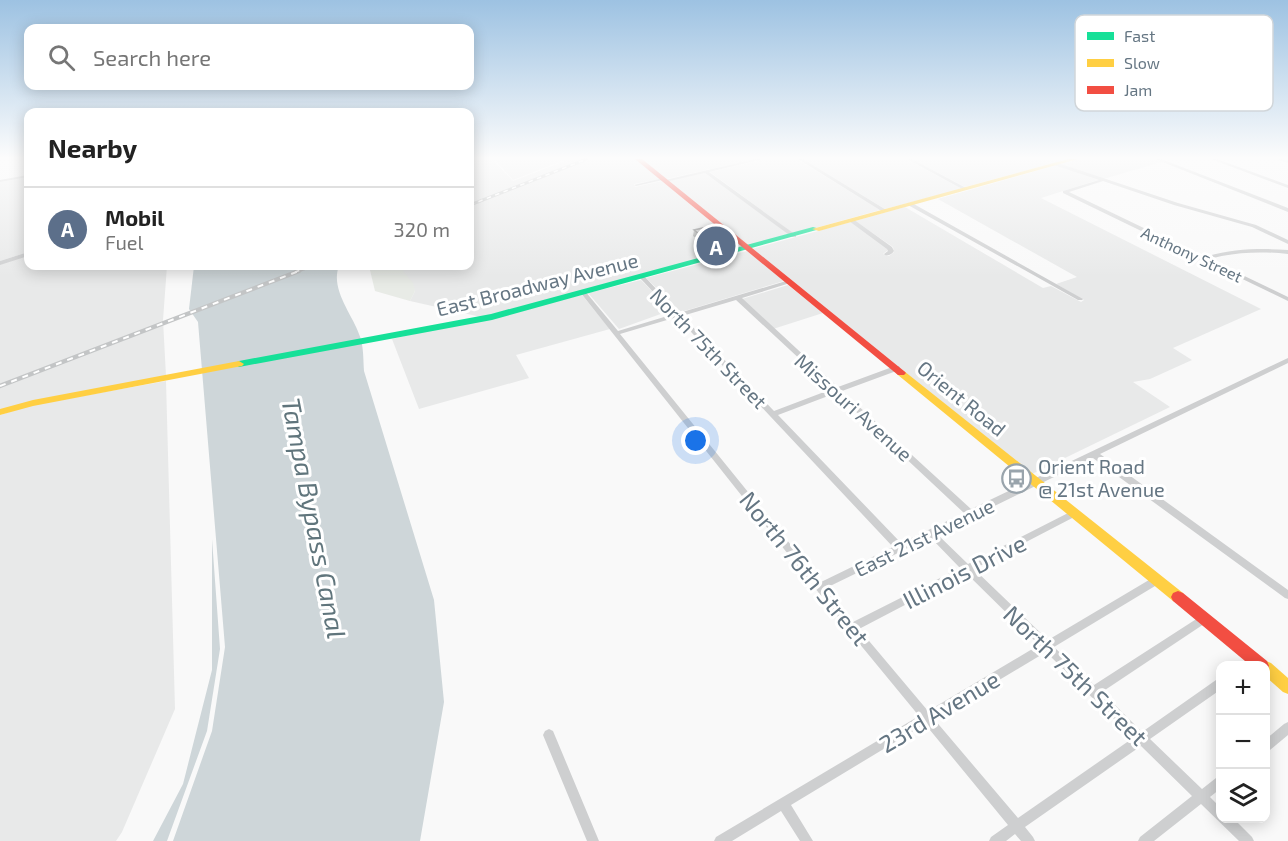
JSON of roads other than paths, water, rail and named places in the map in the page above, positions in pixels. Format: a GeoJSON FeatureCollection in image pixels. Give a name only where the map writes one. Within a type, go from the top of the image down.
{"type":"FeatureCollection","features":[{"type":"Feature","properties":{"kind":"main road","name":"Orient Road"},"geometry":{"type":"LineString","coordinates":[[686,198],[1075,513],[1252,661]]}},
{"type":"Feature","properties":{"kind":"main road","name":"East Broadway Avenue"},"geometry":{"type":"LineString","coordinates":[[0,412],[33,403],[492,316],[931,198]]}},
{"type":"Feature","properties":{"kind":"main road","name":"Orient Road"},"geometry":{"type":"LineString","coordinates":[[1270,674],[1288,687]]}},
{"type":"Feature","properties":{"kind":"street"},"geometry":{"type":"LineString","coordinates":[[742,198],[794,236]]}},
{"type":"Feature","properties":{"kind":"street"},"geometry":{"type":"LineString","coordinates":[[864,198],[885,211]]}},
{"type":"Feature","properties":{"kind":"street","name":"Anthony Street"},"geometry":{"type":"LineString","coordinates":[[1078,198],[1288,299]]}},
{"type":"Feature","properties":{"kind":"street"},"geometry":{"type":"LineString","coordinates":[[1162,198],[1261,229],[1288,243]]}},
{"type":"Feature","properties":{"kind":"street"},"geometry":{"type":"LineString","coordinates":[[1258,198],[1288,210]]}},
{"type":"Feature","properties":{"kind":"street"},"geometry":{"type":"LineString","coordinates":[[910,204],[1080,299]]}},
{"type":"Feature","properties":{"kind":"street"},"geometry":{"type":"LineString","coordinates":[[851,220],[890,248],[891,251],[888,254]]}},
{"type":"Feature","properties":{"kind":"street"},"geometry":{"type":"LineString","coordinates":[[1202,259],[1234,251],[1288,252]]}},
{"type":"Feature","properties":{"kind":"street"},"geometry":{"type":"LineString","coordinates":[[0,263],[24,255]]}},
{"type":"Feature","properties":{"kind":"street","name":"North 75th Street"},"geometry":{"type":"LineString","coordinates":[[642,277],[901,549]]}},
{"type":"Feature","properties":{"kind":"street"},"geometry":{"type":"LineString","coordinates":[[618,333],[788,282]]}},
{"type":"Feature","properties":{"kind":"street","name":"North 76th Street"},"geometry":{"type":"LineString","coordinates":[[583,292],[852,628],[1029,841]]}},
{"type":"Feature","properties":{"kind":"street","name":"Missouri Avenue"},"geometry":{"type":"LineString","coordinates":[[737,297],[835,391],[972,515]]}},
{"type":"Feature","properties":{"kind":"street","name":"East 21st Avenue"},"geometry":{"type":"LineString","coordinates":[[819,587],[972,515],[1094,453],[1288,360]]}},
{"type":"Feature","properties":{"kind":"street"},"geometry":{"type":"LineString","coordinates":[[772,414],[897,368]]}},
{"type":"Feature","properties":{"kind":"street"},"geometry":{"type":"LineString","coordinates":[[1094,453],[1288,596]]}},
{"type":"Feature","properties":{"kind":"street","name":"Illinois Drive"},"geometry":{"type":"LineString","coordinates":[[852,628],[1075,513]]}},
{"type":"Feature","properties":{"kind":"street","name":"North 75th Street"},"geometry":{"type":"LineString","coordinates":[[932,534],[1216,810]]}},
{"type":"Feature","properties":{"kind":"street","name":"23rd Avenue"},"geometry":{"type":"LineString","coordinates":[[720,841],[1156,580]]}},
{"type":"Feature","properties":{"kind":"street"},"geometry":{"type":"LineString","coordinates":[[1093,692],[1204,619]]}},
{"type":"Feature","properties":{"kind":"street"},"geometry":{"type":"LineString","coordinates":[[995,841],[1216,688]]}},
{"type":"Feature","properties":{"kind":"street"},"geometry":{"type":"LineString","coordinates":[[1270,743],[1288,728]]}},
{"type":"Feature","properties":{"kind":"street"},"geometry":{"type":"LineString","coordinates":[[549,735],[593,841]]}},
{"type":"Feature","properties":{"kind":"street"},"geometry":{"type":"LineString","coordinates":[[1144,841],[1216,786]]}},
{"type":"Feature","properties":{"kind":"street"},"geometry":{"type":"LineString","coordinates":[[783,804],[807,841]]}},
{"type":"Feature","properties":{"kind":"street"},"geometry":{"type":"LineString","coordinates":[[1228,823],[1248,841]]}},
{"type":"Feature","properties":{"kind":"water","name":"Tampa Bypass Canal"},"geometry":{"type":"Polygon","coordinates":[[[194,270],[338,270],[337,284],[361,338],[364,371],[434,600],[444,702],[420,841],[173,841],[212,731],[225,647],[198,322],[189,309],[194,270]]]}},
{"type":"Feature","properties":{"kind":"water"},"geometry":{"type":"Polygon","coordinates":[[[212,539],[220,649],[207,731],[167,841],[153,841],[183,784],[212,670],[212,539]]]}},
{"type":"Feature","properties":{"kind":"railway"},"geometry":{"type":"LineString","coordinates":[[474,203],[487,198]]}},
{"type":"Feature","properties":{"kind":"railway"},"geometry":{"type":"LineString","coordinates":[[295,272],[301,270]]}},
{"type":"Feature","properties":{"kind":"railway"},"geometry":{"type":"LineString","coordinates":[[0,386],[299,271]]}},
{"type":"Feature","properties":{"kind":"place","name":"Mobil"},"geometry":{"type":"Point","coordinates":[716,246]}},
{"type":"Feature","properties":{"kind":"place","name":"Orient Road @ 21st Avenue"},"geometry":{"type":"Point","coordinates":[1017,478]}}]}
